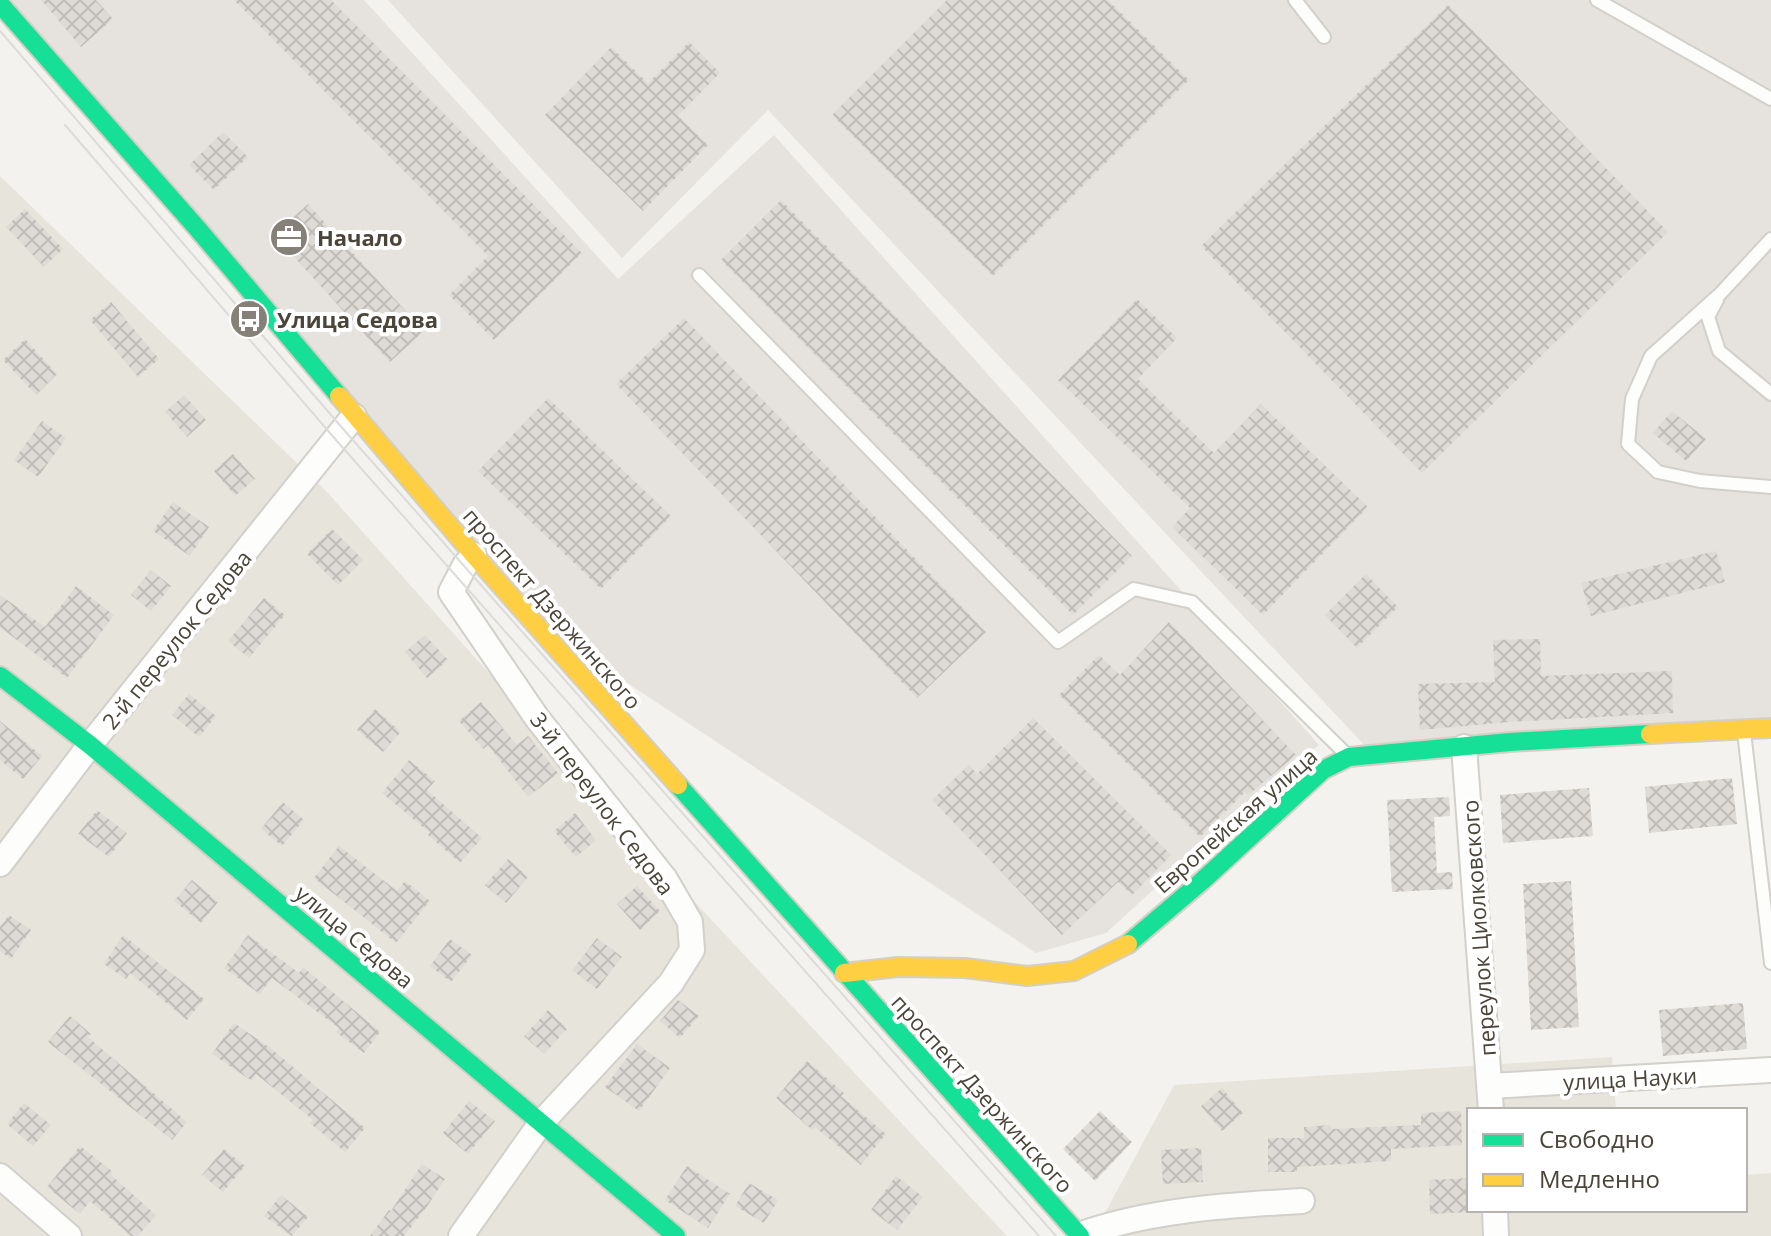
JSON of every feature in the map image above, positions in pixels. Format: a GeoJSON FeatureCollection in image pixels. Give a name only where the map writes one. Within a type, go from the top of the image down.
{"type":"FeatureCollection","features":[{"type":"Feature","properties":{"kind":"street","name":"проспект Дзержинского"},"geometry":{"type":"LineString","coordinates":[[0,4],[197,228],[474,555],[1079,1236]]}},
{"type":"Feature","properties":{"kind":"street","name":"2-й переулок Седова"},"geometry":{"type":"LineString","coordinates":[[0,864],[90,745],[354,416]]}},
{"type":"Feature","properties":{"kind":"street","name":"3-й переулок Седова"},"geometry":{"type":"LineString","coordinates":[[461,1236],[541,1123],[671,983],[692,950],[690,922],[665,879],[537,718],[451,592],[474,555]]}},
{"type":"Feature","properties":{"kind":"street","name":"улица Седова"},"geometry":{"type":"LineString","coordinates":[[0,676],[90,745],[676,1236]]}},
{"type":"Feature","properties":{"kind":"street","name":"Европейская улица"},"geometry":{"type":"LineString","coordinates":[[844,973],[898,967],[965,968],[1027,976],[1074,971],[1126,946],[1323,770],[1349,757],[1771,728]]}},
{"type":"Feature","properties":{"kind":"street","name":"переулок Циолковского"},"geometry":{"type":"LineString","coordinates":[[1464,747],[1490,1098]]}},
{"type":"Feature","properties":{"kind":"street","name":"улица Науки"},"geometry":{"type":"LineString","coordinates":[[1490,1098],[1771,1070]]}},
{"type":"Feature","properties":{"kind":"street"},"geometry":{"type":"LineString","coordinates":[[0,1176],[69,1236]]}},
{"type":"Feature","properties":{"kind":"street"},"geometry":{"type":"LineString","coordinates":[[1079,1236],[1102,1227],[1224,1205],[1302,1201]]}},
{"type":"Feature","properties":{"kind":"street"},"geometry":{"type":"LineString","coordinates":[[1495,1212],[1496,1236]]}},
{"type":"Feature","properties":{"kind":"lane"},"geometry":{"type":"LineString","coordinates":[[1295,0],[1324,37]]}},
{"type":"Feature","properties":{"kind":"lane"},"geometry":{"type":"LineString","coordinates":[[1597,0],[1771,99]]}},
{"type":"Feature","properties":{"kind":"lane"},"geometry":{"type":"LineString","coordinates":[[1771,239],[1720,294],[1651,356],[1632,399],[1628,444],[1658,472],[1700,481],[1771,487]]}},
{"type":"Feature","properties":{"kind":"lane"},"geometry":{"type":"LineString","coordinates":[[699,275],[1058,642],[1134,589],[1192,602],[1349,757]]}},
{"type":"Feature","properties":{"kind":"lane"},"geometry":{"type":"LineString","coordinates":[[1720,294],[1708,317],[1719,351],[1771,394]]}},
{"type":"Feature","properties":{"kind":"lane"},"geometry":{"type":"LineString","coordinates":[[1743,730],[1771,963]]}},
{"type":"Feature","properties":{"kind":"shaded area"},"geometry":{"type":"Polygon","coordinates":[[[0,0],[364,0],[618,279],[774,135],[1319,745],[1244,807],[1106,933],[1036,953],[553,634],[0,0]]]}},
{"type":"Feature","properties":{"kind":"shaded area"},"geometry":{"type":"Polygon","coordinates":[[[388,0],[1771,0],[1771,717],[1369,750],[768,110],[622,258],[388,0]]]}},
{"type":"Feature","properties":{"kind":"shaded area"},"geometry":{"type":"Polygon","coordinates":[[[0,176],[328,493],[663,868],[1007,1236],[0,1236],[0,176]]]}},
{"type":"Feature","properties":{"kind":"shaded area"},"geometry":{"type":"Polygon","coordinates":[[[1612,1057],[1616,1108],[1467,1108],[1467,1212],[1747,1212],[1747,1175],[1771,1173],[1771,1236],[1106,1236],[1098,1226],[1174,1085],[1612,1057]]]}},
{"type":"Feature","properties":{"kind":"building"},"geometry":{"type":"Polygon","coordinates":[[[41,0],[96,0],[113,19],[81,47],[41,0]]]}},
{"type":"Feature","properties":{"kind":"building"},"geometry":{"type":"Polygon","coordinates":[[[234,0],[331,0],[582,253],[494,340],[449,295],[488,256],[234,0]]]}},
{"type":"Feature","properties":{"kind":"building"},"geometry":{"type":"Polygon","coordinates":[[[947,0],[1108,0],[1189,80],[993,276],[832,115],[947,0]]]}},
{"type":"Feature","properties":{"kind":"building"},"geometry":{"type":"Polygon","coordinates":[[[1448,5],[1668,232],[1422,473],[1201,246],[1448,5]]]}},
{"type":"Feature","properties":{"kind":"building"},"geometry":{"type":"Polygon","coordinates":[[[689,42],[720,73],[678,116],[708,145],[643,211],[545,115],[611,47],[648,83],[689,42]]]}},
{"type":"Feature","properties":{"kind":"building"},"geometry":{"type":"Polygon","coordinates":[[[223,132],[248,157],[214,190],[189,165],[223,132]]]}},
{"type":"Feature","properties":{"kind":"building"},"geometry":{"type":"Polygon","coordinates":[[[781,200],[1132,556],[1073,615],[721,260],[781,200]]]}},
{"type":"Feature","properties":{"kind":"building"},"geometry":{"type":"Polygon","coordinates":[[[308,204],[424,331],[390,362],[274,235],[308,204]]]}},
{"type":"Feature","properties":{"kind":"building"},"geometry":{"type":"Polygon","coordinates":[[[25,209],[63,249],[44,267],[6,227],[25,209]]]}},
{"type":"Feature","properties":{"kind":"building"},"geometry":{"type":"Polygon","coordinates":[[[1137,299],[1177,338],[1138,379],[1214,453],[1261,404],[1368,507],[1263,615],[1172,527],[1190,508],[1058,380],[1137,299]]]}},
{"type":"Feature","properties":{"kind":"building"},"geometry":{"type":"Polygon","coordinates":[[[111,302],[159,359],[138,377],[90,320],[111,302]]]}},
{"type":"Feature","properties":{"kind":"building"},"geometry":{"type":"Polygon","coordinates":[[[684,318],[986,632],[917,698],[616,384],[684,318]]]}},
{"type":"Feature","properties":{"kind":"building"},"geometry":{"type":"Polygon","coordinates":[[[25,339],[57,374],[36,395],[3,360],[25,339]]]}},
{"type":"Feature","properties":{"kind":"building"},"geometry":{"type":"Polygon","coordinates":[[[184,395],[206,420],[187,437],[165,412],[184,395]]]}},
{"type":"Feature","properties":{"kind":"building"},"geometry":{"type":"Polygon","coordinates":[[[548,398],[671,516],[601,589],[478,471],[548,398]]]}},
{"type":"Feature","properties":{"kind":"building"},"geometry":{"type":"Polygon","coordinates":[[[1672,411],[1706,439],[1686,461],[1653,433],[1672,411]]]}},
{"type":"Feature","properties":{"kind":"building"},"geometry":{"type":"Polygon","coordinates":[[[42,421],[66,438],[38,477],[14,460],[42,421]]]}},
{"type":"Feature","properties":{"kind":"building"},"geometry":{"type":"Polygon","coordinates":[[[233,454],[255,479],[235,496],[214,471],[233,454]]]}},
{"type":"Feature","properties":{"kind":"building"},"geometry":{"type":"Polygon","coordinates":[[[173,502],[209,527],[190,556],[153,531],[173,502]]]}},
{"type":"Feature","properties":{"kind":"building"},"geometry":{"type":"Polygon","coordinates":[[[332,529],[363,560],[338,585],[307,554],[332,529]]]}},
{"type":"Feature","properties":{"kind":"building"},"geometry":{"type":"Polygon","coordinates":[[[1716,551],[1725,582],[1591,616],[1581,583],[1716,551]]]}},
{"type":"Feature","properties":{"kind":"building"},"geometry":{"type":"Polygon","coordinates":[[[151,570],[171,586],[151,611],[131,595],[151,570]]]}},
{"type":"Feature","properties":{"kind":"building"},"geometry":{"type":"Polygon","coordinates":[[[1366,574],[1398,607],[1357,648],[1325,615],[1366,574]]]}},
{"type":"Feature","properties":{"kind":"building"},"geometry":{"type":"Polygon","coordinates":[[[76,586],[114,615],[67,678],[0,627],[0,595],[45,627],[76,586]]]}},
{"type":"Feature","properties":{"kind":"building"},"geometry":{"type":"Polygon","coordinates":[[[264,598],[285,615],[249,658],[228,641],[264,598]]]}},
{"type":"Feature","properties":{"kind":"building"},"geometry":{"type":"Polygon","coordinates":[[[1169,622],[1296,755],[1248,795],[1245,792],[1200,837],[1059,695],[1099,655],[1120,675],[1169,622]]]}},
{"type":"Feature","properties":{"kind":"building"},"geometry":{"type":"Polygon","coordinates":[[[425,635],[448,660],[427,678],[405,652],[425,635]]]}},
{"type":"Feature","properties":{"kind":"building"},"geometry":{"type":"Polygon","coordinates":[[[1540,639],[1541,676],[1672,671],[1673,713],[1420,730],[1418,684],[1495,682],[1493,640],[1540,639]]]}},
{"type":"Feature","properties":{"kind":"building"},"geometry":{"type":"Polygon","coordinates":[[[189,694],[216,716],[199,737],[172,715],[189,694]]]}},
{"type":"Feature","properties":{"kind":"building"},"geometry":{"type":"Polygon","coordinates":[[[481,702],[517,745],[528,736],[558,773],[528,797],[488,745],[483,749],[459,721],[481,702]]]}},
{"type":"Feature","properties":{"kind":"building"},"geometry":{"type":"Polygon","coordinates":[[[375,709],[401,732],[383,752],[357,730],[375,709]]]}},
{"type":"Feature","properties":{"kind":"building"},"geometry":{"type":"Polygon","coordinates":[[[1033,718],[1171,855],[1132,895],[1118,882],[1062,935],[932,800],[969,765],[977,774],[1033,718]]]}},
{"type":"Feature","properties":{"kind":"building"},"geometry":{"type":"Polygon","coordinates":[[[0,721],[42,756],[23,779],[0,760],[0,721]]]}},
{"type":"Feature","properties":{"kind":"building"},"geometry":{"type":"Polygon","coordinates":[[[409,760],[435,781],[427,790],[482,838],[460,863],[382,793],[409,760]]]}},
{"type":"Feature","properties":{"kind":"building"},"geometry":{"type":"Polygon","coordinates":[[[1732,778],[1737,824],[1649,833],[1645,787],[1732,778]]]}},
{"type":"Feature","properties":{"kind":"building"},"geometry":{"type":"Polygon","coordinates":[[[1589,788],[1593,836],[1503,843],[1500,795],[1589,788]]]}},
{"type":"Feature","properties":{"kind":"building"},"geometry":{"type":"Polygon","coordinates":[[[1449,797],[1450,816],[1434,817],[1437,873],[1452,872],[1453,889],[1392,892],[1387,800],[1449,797]]]}},
{"type":"Feature","properties":{"kind":"building"},"geometry":{"type":"Polygon","coordinates":[[[283,802],[304,820],[282,846],[261,829],[283,802]]]}},
{"type":"Feature","properties":{"kind":"building"},"geometry":{"type":"Polygon","coordinates":[[[97,810],[127,833],[109,857],[78,834],[97,810]]]}},
{"type":"Feature","properties":{"kind":"building"},"geometry":{"type":"Polygon","coordinates":[[[575,813],[596,840],[576,857],[554,831],[575,813]]]}},
{"type":"Feature","properties":{"kind":"building"},"geometry":{"type":"Polygon","coordinates":[[[339,846],[397,891],[405,881],[430,901],[396,943],[314,878],[339,846]]]}},
{"type":"Feature","properties":{"kind":"building"},"geometry":{"type":"Polygon","coordinates":[[[508,859],[528,877],[506,903],[485,885],[508,859]]]}},
{"type":"Feature","properties":{"kind":"building"},"geometry":{"type":"Polygon","coordinates":[[[192,880],[218,902],[201,923],[174,901],[192,880]]]}},
{"type":"Feature","properties":{"kind":"building"},"geometry":{"type":"Polygon","coordinates":[[[1571,881],[1579,1027],[1531,1030],[1523,884],[1571,881]]]}},
{"type":"Feature","properties":{"kind":"building"},"geometry":{"type":"Polygon","coordinates":[[[637,886],[660,911],[640,930],[617,904],[637,886]]]}},
{"type":"Feature","properties":{"kind":"building"},"geometry":{"type":"Polygon","coordinates":[[[9,915],[31,930],[11,959],[0,951],[0,927],[9,915]]]}},
{"type":"Feature","properties":{"kind":"building"},"geometry":{"type":"Polygon","coordinates":[[[123,935],[204,999],[187,1020],[130,973],[126,979],[104,964],[123,935]]]}},
{"type":"Feature","properties":{"kind":"building"},"geometry":{"type":"Polygon","coordinates":[[[248,935],[299,973],[303,967],[380,1032],[364,1053],[336,1032],[339,1028],[272,978],[260,994],[224,968],[248,935]]]}},
{"type":"Feature","properties":{"kind":"building"},"geometry":{"type":"Polygon","coordinates":[[[597,938],[622,957],[597,989],[572,970],[597,938]]]}},
{"type":"Feature","properties":{"kind":"building"},"geometry":{"type":"Polygon","coordinates":[[[450,939],[472,955],[451,982],[430,966],[450,939]]]}},
{"type":"Feature","properties":{"kind":"building"},"geometry":{"type":"Polygon","coordinates":[[[678,1000],[699,1016],[680,1038],[660,1021],[678,1000]]]}},
{"type":"Feature","properties":{"kind":"building"},"geometry":{"type":"Polygon","coordinates":[[[1743,1003],[1747,1049],[1663,1056],[1659,1010],[1743,1003]]]}},
{"type":"Feature","properties":{"kind":"building"},"geometry":{"type":"Polygon","coordinates":[[[548,1010],[567,1029],[544,1054],[524,1036],[548,1010]]]}},
{"type":"Feature","properties":{"kind":"building"},"geometry":{"type":"Polygon","coordinates":[[[70,1016],[91,1034],[88,1037],[187,1122],[172,1140],[48,1042],[70,1016]]]}},
{"type":"Feature","properties":{"kind":"building"},"geometry":{"type":"Polygon","coordinates":[[[234,1023],[273,1050],[365,1128],[345,1152],[310,1123],[313,1120],[256,1074],[252,1081],[212,1054],[234,1023]]]}},
{"type":"Feature","properties":{"kind":"building"},"geometry":{"type":"Polygon","coordinates":[[[637,1044],[670,1068],[639,1111],[605,1087],[637,1044]]]}},
{"type":"Feature","properties":{"kind":"building"},"geometry":{"type":"Polygon","coordinates":[[[807,1061],[844,1093],[841,1096],[886,1134],[861,1165],[815,1127],[812,1130],[776,1098],[807,1061]]]}},
{"type":"Feature","properties":{"kind":"building"},"geometry":{"type":"Polygon","coordinates":[[[1222,1088],[1243,1113],[1222,1131],[1201,1106],[1222,1088]]]}},
{"type":"Feature","properties":{"kind":"building"},"geometry":{"type":"Polygon","coordinates":[[[469,1101],[495,1121],[468,1154],[443,1133],[469,1101]]]}},
{"type":"Feature","properties":{"kind":"building"},"geometry":{"type":"Polygon","coordinates":[[[24,1103],[51,1125],[33,1146],[7,1124],[24,1103]]]}},
{"type":"Feature","properties":{"kind":"building"},"geometry":{"type":"Polygon","coordinates":[[[1100,1111],[1132,1142],[1095,1181],[1063,1149],[1100,1111]]]}},
{"type":"Feature","properties":{"kind":"building"},"geometry":{"type":"Polygon","coordinates":[[[1461,1111],[1462,1145],[1391,1149],[1391,1161],[1297,1167],[1297,1172],[1268,1172],[1268,1138],[1304,1138],[1304,1127],[1330,1125],[1331,1129],[1421,1125],[1421,1113],[1461,1111]]]}},
{"type":"Feature","properties":{"kind":"building"},"geometry":{"type":"Polygon","coordinates":[[[80,1146],[113,1172],[111,1175],[156,1215],[138,1236],[131,1236],[90,1201],[80,1214],[47,1187],[80,1146]]]}},
{"type":"Feature","properties":{"kind":"building"},"geometry":{"type":"Polygon","coordinates":[[[1201,1148],[1203,1182],[1163,1184],[1161,1150],[1201,1148]]]}},
{"type":"Feature","properties":{"kind":"building"},"geometry":{"type":"Polygon","coordinates":[[[224,1149],[245,1166],[223,1192],[202,1175],[224,1149]]]}},
{"type":"Feature","properties":{"kind":"building"},"geometry":{"type":"Polygon","coordinates":[[[422,1164],[445,1179],[426,1208],[404,1236],[370,1236],[391,1211],[422,1164]]]}},
{"type":"Feature","properties":{"kind":"building"},"geometry":{"type":"Polygon","coordinates":[[[687,1166],[730,1194],[708,1228],[665,1200],[687,1166]]]}},
{"type":"Feature","properties":{"kind":"building"},"geometry":{"type":"Polygon","coordinates":[[[896,1176],[923,1197],[897,1230],[871,1210],[896,1176]]]}},
{"type":"Feature","properties":{"kind":"building"},"geometry":{"type":"Polygon","coordinates":[[[1467,1178],[1469,1212],[1430,1214],[1429,1180],[1467,1178]]]}},
{"type":"Feature","properties":{"kind":"building"},"geometry":{"type":"Polygon","coordinates":[[[749,1183],[778,1200],[764,1223],[735,1206],[749,1183]]]}},
{"type":"Feature","properties":{"kind":"building"},"geometry":{"type":"Polygon","coordinates":[[[281,1195],[308,1217],[292,1236],[264,1216],[281,1195]]]}},
{"type":"Feature","properties":{"kind":"tram line"},"geometry":{"type":"LineString","coordinates":[[0,31],[344,430],[1056,1236]]}},
{"type":"Feature","properties":{"kind":"tram line"},"geometry":{"type":"LineString","coordinates":[[65,125],[336,440],[1039,1236]]}},
{"type":"Feature","properties":{"kind":"traffic: fast"},"geometry":{"type":"LineString","coordinates":[[0,4],[197,228],[339,396]]}},
{"type":"Feature","properties":{"kind":"traffic: fast"},"geometry":{"type":"LineString","coordinates":[[0,676],[90,745],[676,1236]]}},
{"type":"Feature","properties":{"kind":"traffic: fast"},"geometry":{"type":"LineString","coordinates":[[1128,944],[1323,770],[1349,757],[1510,742],[1650,734]]}},
{"type":"Feature","properties":{"kind":"traffic: fast"},"geometry":{"type":"LineString","coordinates":[[678,785],[1080,1236]]}},
{"type":"Feature","properties":{"kind":"traffic: slow"},"geometry":{"type":"LineString","coordinates":[[339,396],[474,555],[678,785]]}},
{"type":"Feature","properties":{"kind":"traffic: slow"},"geometry":{"type":"LineString","coordinates":[[1650,734],[1771,728]]}},
{"type":"Feature","properties":{"kind":"traffic: slow"},"geometry":{"type":"LineString","coordinates":[[844,973],[898,967],[965,968],[1027,976],[1074,971],[1128,944]]}},
{"type":"Feature","properties":{"kind":"place","name":"Начало"},"geometry":{"type":"Point","coordinates":[289,237]}},
{"type":"Feature","properties":{"kind":"place","name":"Улица Седова"},"geometry":{"type":"Point","coordinates":[249,319]}}]}
